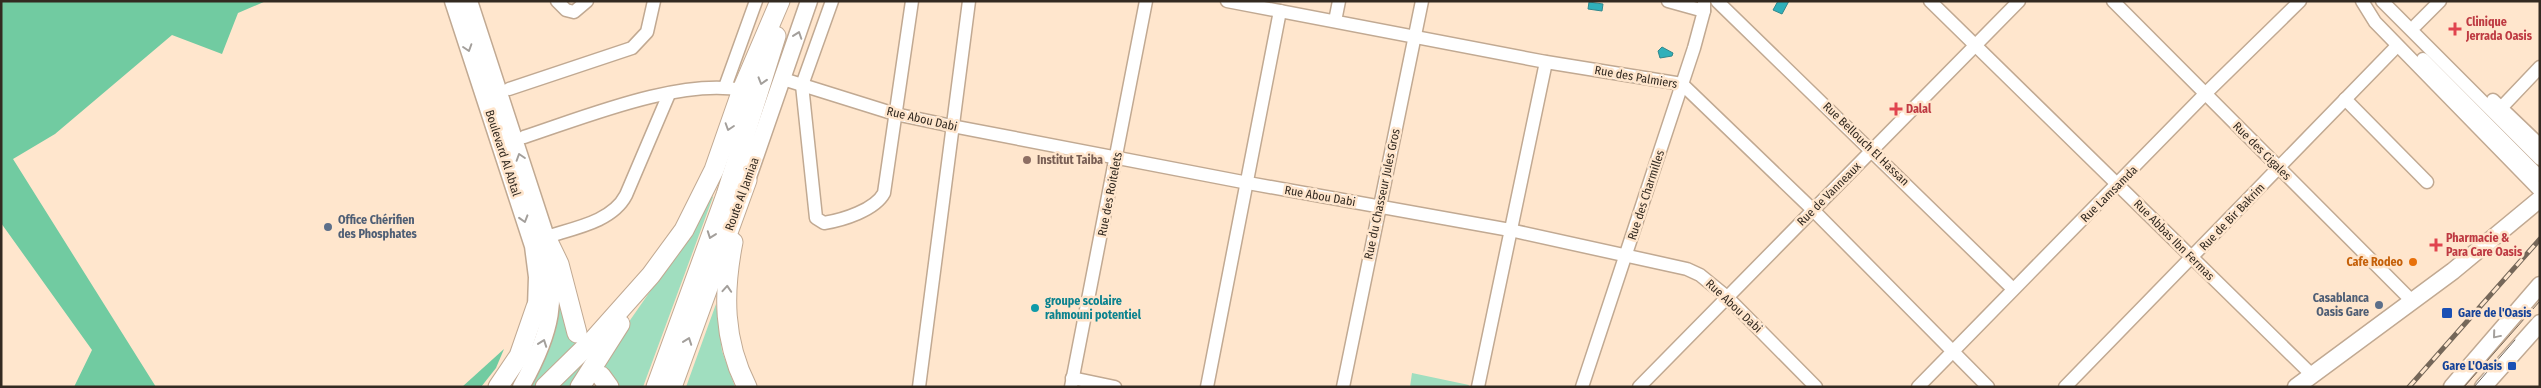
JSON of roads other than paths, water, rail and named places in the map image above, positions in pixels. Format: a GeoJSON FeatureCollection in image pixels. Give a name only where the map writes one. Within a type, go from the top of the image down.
{"type":"FeatureCollection","features":[{"type":"Feature","properties":{"kind":"highway"},"geometry":{"type":"LineString","coordinates":[[580,387],[652,275],[680,236],[706,190],[734,89],[780,1]]}},
{"type":"Feature","properties":{"kind":"highway","name":"Route Al Jamiaa"},"geometry":{"type":"LineString","coordinates":[[656,387],[726,195],[787,1]]}},
{"type":"Feature","properties":{"kind":"highway"},"geometry":{"type":"LineString","coordinates":[[747,180],[731,252],[726,304],[727,327],[732,349],[747,387]]}},
{"type":"Feature","properties":{"kind":"highway","name":"Route Al Jamiaa"},"geometry":{"type":"LineString","coordinates":[[672,387],[747,180]]}},
{"type":"Feature","properties":{"kind":"highway"},"geometry":{"type":"LineString","coordinates":[[546,237],[559,264],[577,333]]}},
{"type":"Feature","properties":{"kind":"highway"},"geometry":{"type":"LineString","coordinates":[[545,387],[594,339],[652,275]]}},
{"type":"Feature","properties":{"kind":"highway"},"geometry":{"type":"LineString","coordinates":[[498,387],[519,356],[536,307]]}},
{"type":"Feature","properties":{"kind":"main road","name":"Boulevard Al Abtal"},"geometry":{"type":"LineString","coordinates":[[453,1],[532,246],[537,277],[536,307]]}},
{"type":"Feature","properties":{"kind":"main road","name":"Boulevard Al Abtal"},"geometry":{"type":"LineString","coordinates":[[468,1],[546,237],[552,278],[551,312],[542,347],[522,387]]}},
{"type":"Feature","properties":{"kind":"main road","name":"Route Al Jamiaa"},"geometry":{"type":"LineString","coordinates":[[747,180],[809,1]]}},
{"type":"Feature","properties":{"kind":"main road"},"geometry":{"type":"LineString","coordinates":[[2296,387],[2492,240],[2540,199]]}},
{"type":"Feature","properties":{"kind":"main road"},"geometry":{"type":"LineString","coordinates":[[2452,387],[2540,285]]}},
{"type":"Feature","properties":{"kind":"main road"},"geometry":{"type":"LineString","coordinates":[[2483,387],[2540,324]]}},
{"type":"Feature","properties":{"kind":"street"},"geometry":{"type":"LineString","coordinates":[[557,1],[566,10],[574,12],[587,1]]}},
{"type":"Feature","properties":{"kind":"street"},"geometry":{"type":"LineString","coordinates":[[524,136],[636,101],[701,87],[734,89],[756,1]]}},
{"type":"Feature","properties":{"kind":"street"},"geometry":{"type":"LineString","coordinates":[[832,1],[802,85],[816,218],[820,222],[830,222],[867,209],[882,198],[885,189],[912,1]]}},
{"type":"Feature","properties":{"kind":"street"},"geometry":{"type":"LineString","coordinates":[[919,387],[969,1]]}},
{"type":"Feature","properties":{"kind":"street","name":"Rue des Roitelets"},"geometry":{"type":"LineString","coordinates":[[1071,383],[1146,1]]}},
{"type":"Feature","properties":{"kind":"street","name":"Rue des Palmiers"},"geometry":{"type":"LineString","coordinates":[[1227,1],[1546,62],[1682,84],[1813,210],[1988,387]]}},
{"type":"Feature","properties":{"kind":"street"},"geometry":{"type":"LineString","coordinates":[[1335,22],[1339,1]]}},
{"type":"Feature","properties":{"kind":"street","name":"Rue du Chasseur Jules Gros"},"geometry":{"type":"LineString","coordinates":[[1343,387],[1422,1]]}},
{"type":"Feature","properties":{"kind":"street"},"geometry":{"type":"LineString","coordinates":[[1668,1],[1704,6]]}},
{"type":"Feature","properties":{"kind":"street","name":"Rue Bellouch El Hassan"},"geometry":{"type":"LineString","coordinates":[[1717,1],[2013,289]]}},
{"type":"Feature","properties":{"kind":"street","name":"Rue Abbas Ibn Fermas"},"geometry":{"type":"LineString","coordinates":[[1930,1],[2191,259],[2311,374]]}},
{"type":"Feature","properties":{"kind":"street","name":"Rue de Vanneaux"},"geometry":{"type":"LineString","coordinates":[[1639,387],[2019,1]]}},
{"type":"Feature","properties":{"kind":"street","name":"Rue des Cigales"},"geometry":{"type":"LineString","coordinates":[[2113,1],[2412,300]]}},
{"type":"Feature","properties":{"kind":"street","name":"Rue Lamsamda"},"geometry":{"type":"LineString","coordinates":[[1918,387],[2118,185],[2205,94],[2300,1]]}},
{"type":"Feature","properties":{"kind":"street"},"geometry":{"type":"LineString","coordinates":[[2363,1],[2374,22],[2540,191]]}},
{"type":"Feature","properties":{"kind":"street"},"geometry":{"type":"LineString","coordinates":[[2363,1],[2538,175]]}},
{"type":"Feature","properties":{"kind":"street"},"geometry":{"type":"LineString","coordinates":[[2382,1],[2540,159]]}},
{"type":"Feature","properties":{"kind":"street"},"geometry":{"type":"LineString","coordinates":[[2391,1],[2540,145]]}},
{"type":"Feature","properties":{"kind":"street"},"geometry":{"type":"LineString","coordinates":[[2416,25],[2440,1]]}},
{"type":"Feature","properties":{"kind":"street"},"geometry":{"type":"LineString","coordinates":[[509,89],[632,48],[647,32],[656,2]]}},
{"type":"Feature","properties":{"kind":"street","name":"Rue des Charmilles"},"geometry":{"type":"LineString","coordinates":[[1582,387],[1682,84],[1704,6]]}},
{"type":"Feature","properties":{"kind":"street"},"geometry":{"type":"LineString","coordinates":[[1207,387],[1280,11]]}},
{"type":"Feature","properties":{"kind":"street","name":"Rue de Bir Bakrim"},"geometry":{"type":"LineString","coordinates":[[2065,387],[2397,46]]}},
{"type":"Feature","properties":{"kind":"street"},"geometry":{"type":"LineString","coordinates":[[1478,387],[1546,62]]}},
{"type":"Feature","properties":{"kind":"street"},"geometry":{"type":"LineString","coordinates":[[2501,108],[2540,67]]}},
{"type":"Feature","properties":{"kind":"street","name":"Rue Abou Dabi"},"geometry":{"type":"LineString","coordinates":[[783,79],[895,114],[952,126],[1117,156],[1248,183],[1510,230],[1687,269],[1700,275],[1727,297],[1816,387]]}},
{"type":"Feature","properties":{"kind":"street"},"geometry":{"type":"LineString","coordinates":[[546,237],[603,218],[619,206],[626,195],[669,94]]}},
{"type":"Feature","properties":{"kind":"street"},"geometry":{"type":"LineString","coordinates":[[2345,99],[2427,182]]}},
{"type":"Feature","properties":{"kind":"street"},"geometry":{"type":"LineString","coordinates":[[1071,383],[1115,387]]}},
{"type":"Feature","properties":{"kind":"water"},"geometry":{"type":"Polygon","coordinates":[[[1778,1],[1789,1],[1782,14],[1773,10],[1778,1]]]}},
{"type":"Feature","properties":{"kind":"water"},"geometry":{"type":"Polygon","coordinates":[[[1589,2],[1603,4],[1602,11],[1588,9],[1589,2]]]}},
{"type":"Feature","properties":{"kind":"water"},"geometry":{"type":"Polygon","coordinates":[[[1662,47],[1673,53],[1672,56],[1660,58],[1658,51],[1662,47]]]}},
{"type":"Feature","properties":{"kind":"tram line"},"geometry":{"type":"LineString","coordinates":[[2464,387],[2540,301]]}},
{"type":"Feature","properties":{"kind":"tram line"},"geometry":{"type":"LineString","coordinates":[[2474,387],[2515,340]]}},
{"type":"Feature","properties":{"kind":"railway"},"geometry":{"type":"LineString","coordinates":[[2409,387],[2540,239]]}},
{"type":"Feature","properties":{"kind":"place","name":"Clinique Jerrada Oasis"},"geometry":{"type":"Point","coordinates":[2455,29]}},
{"type":"Feature","properties":{"kind":"place","name":"Dalal"},"geometry":{"type":"Point","coordinates":[1896,109]}},
{"type":"Feature","properties":{"kind":"place","name":"Institut Taiba"},"geometry":{"type":"Point","coordinates":[1027,160]}},
{"type":"Feature","properties":{"kind":"place","name":"Office Chérifien des Phosphates"},"geometry":{"type":"Point","coordinates":[328,227]}},
{"type":"Feature","properties":{"kind":"place","name":"Pharmacie & Para Care Oasis"},"geometry":{"type":"Point","coordinates":[2436,245]}},
{"type":"Feature","properties":{"kind":"place","name":"Cafe Rodeo"},"geometry":{"type":"Point","coordinates":[2413,262]}},
{"type":"Feature","properties":{"kind":"place","name":"Casablanca Oasis Gare"},"geometry":{"type":"Point","coordinates":[2379,305]}},
{"type":"Feature","properties":{"kind":"place","name":"groupe scolaire rahmouni potentiel"},"geometry":{"type":"Point","coordinates":[1035,308]}},
{"type":"Feature","properties":{"kind":"place","name":"Gare de l'Oasis"},"geometry":{"type":"Point","coordinates":[2447,313]}},
{"type":"Feature","properties":{"kind":"place","name":"Gare L'Oasis"},"geometry":{"type":"Point","coordinates":[2512,366]}}]}
